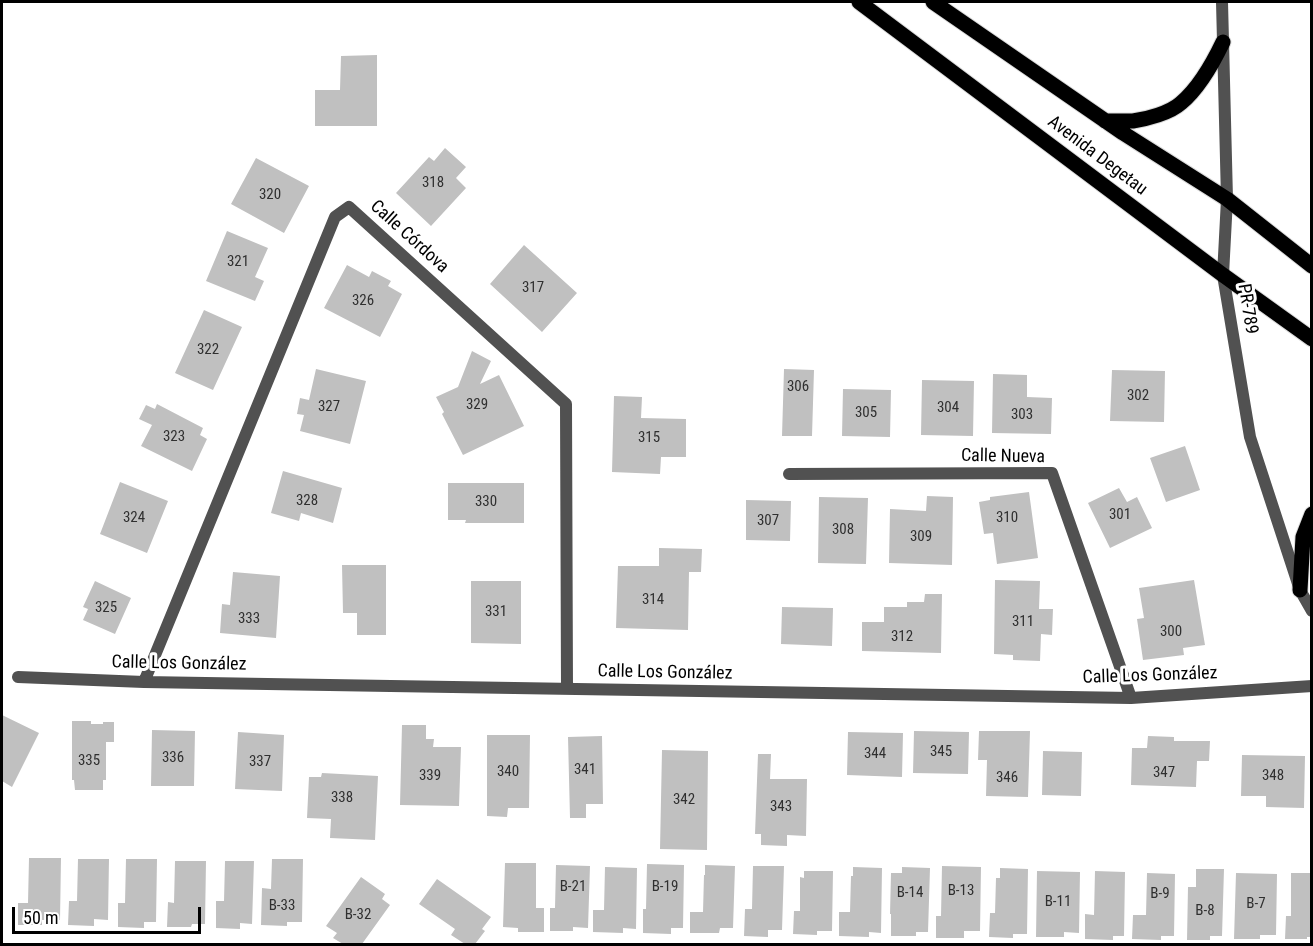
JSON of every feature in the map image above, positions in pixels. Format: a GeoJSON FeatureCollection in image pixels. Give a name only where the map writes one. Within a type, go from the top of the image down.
{"type":"FeatureCollection","features":[{"type":"Feature","properties":{"kind":"main road","name":"Avenida Degetau"},"geometry":{"type":"LineString","coordinates":[[859,2],[1311,339]]}},
{"type":"Feature","properties":{"kind":"main road","name":"Avenida Degetau"},"geometry":{"type":"LineString","coordinates":[[933,2],[1105,121],[1227,199],[1311,266]]}},
{"type":"Feature","properties":{"kind":"main road"},"geometry":{"type":"LineString","coordinates":[[1105,121],[1134,121],[1156,116],[1180,104],[1200,82],[1223,42]]}},
{"type":"Feature","properties":{"kind":"main road"},"geometry":{"type":"LineString","coordinates":[[1300,590],[1303,537],[1311,514]]}},
{"type":"Feature","properties":{"kind":"street","name":"PR-789"},"geometry":{"type":"LineString","coordinates":[[1222,2],[1227,199],[1223,275],[1250,437],[1300,590],[1311,611]]}},
{"type":"Feature","properties":{"kind":"street","name":"Calle Córdova"},"geometry":{"type":"LineString","coordinates":[[144,682],[335,217],[349,207],[566,404],[567,689]]}},
{"type":"Feature","properties":{"kind":"street","name":"Calle Nueva"},"geometry":{"type":"LineString","coordinates":[[789,474],[1052,473],[1131,698]]}},
{"type":"Feature","properties":{"kind":"street","name":"Calle Los González"},"geometry":{"type":"LineString","coordinates":[[18,677],[144,682],[1131,698],[1311,686]]}},
{"type":"Feature","properties":{"kind":"building"},"geometry":{"type":"Polygon","coordinates":[[[377,55],[377,126],[315,126],[315,90],[340,90],[341,56],[377,55]]]}},
{"type":"Feature","properties":{"kind":"building"},"geometry":{"type":"Polygon","coordinates":[[[445,148],[466,167],[456,178],[466,188],[431,226],[396,193],[429,157],[434,161],[445,148]]]}},
{"type":"Feature","properties":{"kind":"building"},"geometry":{"type":"Polygon","coordinates":[[[256,158],[309,186],[284,233],[231,204],[256,158]]]}},
{"type":"Feature","properties":{"kind":"building"},"geometry":{"type":"Polygon","coordinates":[[[227,231],[268,248],[255,277],[264,281],[255,301],[206,281],[227,231]]]}},
{"type":"Feature","properties":{"kind":"building"},"geometry":{"type":"Polygon","coordinates":[[[524,245],[577,293],[542,332],[490,284],[524,245]]]}},
{"type":"Feature","properties":{"kind":"building"},"geometry":{"type":"Polygon","coordinates":[[[347,265],[369,277],[372,271],[391,281],[388,286],[402,294],[380,337],[324,308],[347,265]]]}},
{"type":"Feature","properties":{"kind":"building"},"geometry":{"type":"Polygon","coordinates":[[[204,310],[242,327],[213,390],[175,373],[204,310]]]}},
{"type":"Feature","properties":{"kind":"building"},"geometry":{"type":"Polygon","coordinates":[[[472,351],[491,361],[480,384],[499,375],[524,426],[463,455],[436,397],[458,387],[472,351]]]}},
{"type":"Feature","properties":{"kind":"building"},"geometry":{"type":"Polygon","coordinates":[[[316,369],[366,381],[350,444],[300,431],[304,415],[297,414],[300,398],[309,400],[316,369]]]}},
{"type":"Feature","properties":{"kind":"building"},"geometry":{"type":"Polygon","coordinates":[[[784,369],[814,370],[812,436],[782,436],[784,369]]]}},
{"type":"Feature","properties":{"kind":"building"},"geometry":{"type":"Polygon","coordinates":[[[1112,370],[1165,371],[1164,422],[1110,421],[1112,370]]]}},
{"type":"Feature","properties":{"kind":"building"},"geometry":{"type":"Polygon","coordinates":[[[993,374],[1027,375],[1027,397],[1052,398],[1051,434],[992,433],[993,374]]]}},
{"type":"Feature","properties":{"kind":"building"},"geometry":{"type":"Polygon","coordinates":[[[922,380],[974,381],[973,436],[921,435],[922,380]]]}},
{"type":"Feature","properties":{"kind":"building"},"geometry":{"type":"Polygon","coordinates":[[[843,389],[891,390],[890,437],[842,436],[843,389]]]}},
{"type":"Feature","properties":{"kind":"building"},"geometry":{"type":"Polygon","coordinates":[[[614,396],[642,397],[641,418],[686,419],[686,457],[661,457],[660,474],[612,472],[614,396]]]}},
{"type":"Feature","properties":{"kind":"building"},"geometry":{"type":"Polygon","coordinates":[[[157,404],[203,428],[200,435],[207,439],[192,471],[141,446],[152,425],[139,419],[146,405],[155,409],[157,404]]]}},
{"type":"Feature","properties":{"kind":"building"},"geometry":{"type":"Polygon","coordinates":[[[1185,446],[1200,490],[1166,502],[1150,458],[1185,446]]]}},
{"type":"Feature","properties":{"kind":"building"},"geometry":{"type":"Polygon","coordinates":[[[283,471],[342,488],[333,523],[301,513],[299,521],[271,513],[283,471]]]}},
{"type":"Feature","properties":{"kind":"building"},"geometry":{"type":"Polygon","coordinates":[[[120,482],[168,501],[147,553],[100,534],[120,482]]]}},
{"type":"Feature","properties":{"kind":"building"},"geometry":{"type":"Polygon","coordinates":[[[448,483],[524,483],[524,523],[465,523],[466,520],[448,520],[448,483]]]}},
{"type":"Feature","properties":{"kind":"building"},"geometry":{"type":"Polygon","coordinates":[[[1119,488],[1127,502],[1137,497],[1152,528],[1110,548],[1088,503],[1119,488]]]}},
{"type":"Feature","properties":{"kind":"building"},"geometry":{"type":"Polygon","coordinates":[[[1029,492],[1038,558],[997,564],[993,533],[984,534],[979,502],[990,500],[990,497],[1029,492]]]}},
{"type":"Feature","properties":{"kind":"building"},"geometry":{"type":"Polygon","coordinates":[[[927,496],[953,497],[952,565],[889,563],[890,509],[926,511],[927,496]]]}},
{"type":"Feature","properties":{"kind":"building"},"geometry":{"type":"Polygon","coordinates":[[[819,497],[868,498],[866,564],[818,563],[819,497]]]}},
{"type":"Feature","properties":{"kind":"building"},"geometry":{"type":"Polygon","coordinates":[[[746,500],[791,501],[790,541],[746,540],[746,500]]]}},
{"type":"Feature","properties":{"kind":"building"},"geometry":{"type":"Polygon","coordinates":[[[659,548],[702,549],[701,572],[689,572],[688,630],[616,628],[618,566],[659,566],[659,548]]]}},
{"type":"Feature","properties":{"kind":"building"},"geometry":{"type":"Polygon","coordinates":[[[342,565],[386,565],[386,635],[357,635],[357,613],[343,613],[342,565]]]}},
{"type":"Feature","properties":{"kind":"building"},"geometry":{"type":"Polygon","coordinates":[[[233,572],[280,576],[276,638],[220,633],[222,604],[230,605],[233,572]]]}},
{"type":"Feature","properties":{"kind":"building"},"geometry":{"type":"Polygon","coordinates":[[[995,580],[1040,581],[1039,609],[1053,609],[1052,635],[1041,634],[1040,661],[1013,660],[1013,655],[994,654],[995,580]]]}},
{"type":"Feature","properties":{"kind":"building"},"geometry":{"type":"Polygon","coordinates":[[[1194,580],[1205,645],[1183,648],[1184,655],[1143,660],[1137,619],[1144,618],[1139,588],[1194,580]]]}},
{"type":"Feature","properties":{"kind":"building"},"geometry":{"type":"Polygon","coordinates":[[[95,581],[131,598],[115,634],[83,620],[88,609],[83,607],[95,581]]]}},
{"type":"Feature","properties":{"kind":"building"},"geometry":{"type":"Polygon","coordinates":[[[471,581],[521,581],[521,644],[471,643],[471,581]]]}},
{"type":"Feature","properties":{"kind":"building"},"geometry":{"type":"Polygon","coordinates":[[[925,594],[942,594],[941,653],[862,651],[862,622],[884,622],[884,607],[907,607],[907,602],[924,602],[925,594]]]}},
{"type":"Feature","properties":{"kind":"building"},"geometry":{"type":"Polygon","coordinates":[[[782,607],[833,608],[832,646],[781,644],[782,607]]]}},
{"type":"Feature","properties":{"kind":"building"},"geometry":{"type":"Polygon","coordinates":[[[2,715],[39,733],[12,787],[2,781],[2,715]]]}},
{"type":"Feature","properties":{"kind":"building"},"geometry":{"type":"Polygon","coordinates":[[[72,721],[91,721],[91,724],[114,722],[114,742],[106,742],[106,780],[103,780],[103,790],[75,790],[74,780],[72,780],[72,721]]]}},
{"type":"Feature","properties":{"kind":"building"},"geometry":{"type":"Polygon","coordinates":[[[402,725],[426,725],[426,739],[434,739],[433,747],[461,747],[459,806],[400,805],[402,725]]]}},
{"type":"Feature","properties":{"kind":"building"},"geometry":{"type":"Polygon","coordinates":[[[152,730],[195,731],[194,786],[151,786],[152,730]]]}},
{"type":"Feature","properties":{"kind":"building"},"geometry":{"type":"Polygon","coordinates":[[[914,731],[969,732],[968,774],[913,773],[914,731]]]}},
{"type":"Feature","properties":{"kind":"building"},"geometry":{"type":"Polygon","coordinates":[[[979,731],[1030,731],[1028,797],[986,796],[987,760],[978,760],[979,731]]]}},
{"type":"Feature","properties":{"kind":"building"},"geometry":{"type":"Polygon","coordinates":[[[238,732],[284,735],[282,791],[235,789],[238,732]]]}},
{"type":"Feature","properties":{"kind":"building"},"geometry":{"type":"Polygon","coordinates":[[[848,732],[903,733],[902,777],[847,775],[848,732]]]}},
{"type":"Feature","properties":{"kind":"building"},"geometry":{"type":"Polygon","coordinates":[[[487,735],[530,735],[529,808],[508,808],[507,817],[487,816],[487,735]]]}},
{"type":"Feature","properties":{"kind":"building"},"geometry":{"type":"Polygon","coordinates":[[[602,736],[603,804],[586,804],[586,818],[570,818],[568,737],[602,736]]]}},
{"type":"Feature","properties":{"kind":"building"},"geometry":{"type":"Polygon","coordinates":[[[1148,736],[1174,737],[1174,741],[1210,741],[1209,761],[1197,761],[1196,787],[1131,785],[1132,748],[1147,748],[1148,736]]]}},
{"type":"Feature","properties":{"kind":"building"},"geometry":{"type":"Polygon","coordinates":[[[662,750],[708,751],[707,850],[660,849],[662,750]]]}},
{"type":"Feature","properties":{"kind":"building"},"geometry":{"type":"Polygon","coordinates":[[[1043,751],[1082,752],[1081,796],[1042,795],[1043,751]]]}},
{"type":"Feature","properties":{"kind":"building"},"geometry":{"type":"Polygon","coordinates":[[[758,754],[771,754],[770,779],[807,779],[806,836],[787,835],[787,846],[761,845],[761,834],[755,834],[758,754]]]}},
{"type":"Feature","properties":{"kind":"building"},"geometry":{"type":"Polygon","coordinates":[[[1242,755],[1305,756],[1304,808],[1266,807],[1266,796],[1241,796],[1242,755]]]}},
{"type":"Feature","properties":{"kind":"building"},"geometry":{"type":"Polygon","coordinates":[[[322,773],[378,776],[375,840],[330,838],[331,819],[307,818],[309,777],[321,777],[322,773]]]}},
{"type":"Feature","properties":{"kind":"building"},"geometry":{"type":"Polygon","coordinates":[[[29,858],[61,858],[60,920],[42,920],[42,925],[18,925],[18,903],[28,903],[29,858]]]}},
{"type":"Feature","properties":{"kind":"building"},"geometry":{"type":"Polygon","coordinates":[[[78,859],[109,859],[108,920],[94,919],[94,926],[68,925],[69,901],[77,901],[78,859]]]}},
{"type":"Feature","properties":{"kind":"building"},"geometry":{"type":"Polygon","coordinates":[[[126,859],[157,859],[156,922],[144,922],[144,928],[118,927],[118,903],[125,903],[126,859]]]}},
{"type":"Feature","properties":{"kind":"building"},"geometry":{"type":"Polygon","coordinates":[[[272,859],[303,859],[302,922],[287,922],[287,926],[261,925],[262,888],[271,889],[272,859]]]}},
{"type":"Feature","properties":{"kind":"building"},"geometry":{"type":"Polygon","coordinates":[[[175,861],[206,861],[205,924],[192,924],[191,927],[167,927],[168,902],[174,903],[175,861]]]}},
{"type":"Feature","properties":{"kind":"building"},"geometry":{"type":"Polygon","coordinates":[[[225,861],[254,861],[252,924],[240,923],[240,929],[216,928],[216,901],[224,901],[225,861]]]}},
{"type":"Feature","properties":{"kind":"building"},"geometry":{"type":"Polygon","coordinates":[[[505,863],[536,863],[536,908],[544,908],[544,932],[518,932],[518,928],[503,927],[505,863]]]}},
{"type":"Feature","properties":{"kind":"building"},"geometry":{"type":"Polygon","coordinates":[[[647,864],[684,865],[683,928],[671,928],[671,934],[643,933],[647,864]]]}},
{"type":"Feature","properties":{"kind":"building"},"geometry":{"type":"Polygon","coordinates":[[[556,865],[590,866],[588,928],[573,927],[573,931],[550,931],[550,908],[555,908],[556,865]]]}},
{"type":"Feature","properties":{"kind":"building"},"geometry":{"type":"Polygon","coordinates":[[[705,865],[735,866],[733,928],[720,928],[719,933],[690,933],[690,912],[703,912],[705,865]]]}},
{"type":"Feature","properties":{"kind":"building"},"geometry":{"type":"Polygon","coordinates":[[[753,866],[784,866],[782,930],[768,930],[768,937],[744,936],[745,909],[752,909],[753,866]]]}},
{"type":"Feature","properties":{"kind":"building"},"geometry":{"type":"Polygon","coordinates":[[[942,866],[981,867],[980,931],[964,931],[964,938],[936,938],[936,916],[941,916],[942,866]]]}},
{"type":"Feature","properties":{"kind":"building"},"geometry":{"type":"Polygon","coordinates":[[[605,867],[637,868],[636,929],[623,928],[623,933],[593,932],[593,910],[604,910],[605,867]]]}},
{"type":"Feature","properties":{"kind":"building"},"geometry":{"type":"Polygon","coordinates":[[[853,867],[882,868],[881,933],[869,932],[869,937],[839,936],[839,912],[850,912],[853,867]]]}},
{"type":"Feature","properties":{"kind":"building"},"geometry":{"type":"Polygon","coordinates":[[[902,867],[930,868],[928,932],[916,932],[916,936],[891,936],[891,873],[902,873],[902,867]]]}},
{"type":"Feature","properties":{"kind":"building"},"geometry":{"type":"Polygon","coordinates":[[[1000,868],[1028,869],[1027,934],[1013,934],[1013,938],[989,937],[990,913],[995,913],[996,878],[1000,878],[1000,868]]]}},
{"type":"Feature","properties":{"kind":"building"},"geometry":{"type":"Polygon","coordinates":[[[1196,869],[1224,869],[1222,936],[1210,936],[1210,940],[1187,940],[1188,887],[1196,887],[1196,869]]]}},
{"type":"Feature","properties":{"kind":"building"},"geometry":{"type":"Polygon","coordinates":[[[804,871],[833,871],[832,931],[817,931],[817,935],[793,934],[794,911],[800,911],[800,877],[804,878],[804,871]]]}},
{"type":"Feature","properties":{"kind":"building"},"geometry":{"type":"Polygon","coordinates":[[[1037,871],[1080,872],[1079,933],[1064,932],[1064,937],[1036,937],[1037,871]]]}},
{"type":"Feature","properties":{"kind":"building"},"geometry":{"type":"Polygon","coordinates":[[[1095,871],[1125,872],[1124,936],[1113,936],[1113,940],[1085,939],[1085,914],[1094,915],[1095,871]]]}},
{"type":"Feature","properties":{"kind":"building"},"geometry":{"type":"Polygon","coordinates":[[[1147,873],[1175,874],[1174,936],[1161,936],[1161,940],[1132,939],[1133,915],[1146,915],[1147,873]]]}},
{"type":"Feature","properties":{"kind":"building"},"geometry":{"type":"Polygon","coordinates":[[[1236,873],[1277,874],[1276,935],[1260,935],[1260,939],[1234,939],[1236,873]]]}},
{"type":"Feature","properties":{"kind":"building"},"geometry":{"type":"Polygon","coordinates":[[[1291,873],[1312,873],[1312,937],[1307,937],[1307,939],[1285,939],[1286,916],[1291,916],[1291,873]]]}},
{"type":"Feature","properties":{"kind":"building"},"geometry":{"type":"Polygon","coordinates":[[[361,877],[385,894],[382,899],[390,905],[362,944],[343,944],[333,938],[337,933],[326,926],[361,877]]]}},
{"type":"Feature","properties":{"kind":"building"},"geometry":{"type":"Polygon","coordinates":[[[437,879],[491,917],[482,929],[485,931],[475,944],[465,944],[451,935],[455,929],[419,904],[437,879]]]}}]}
